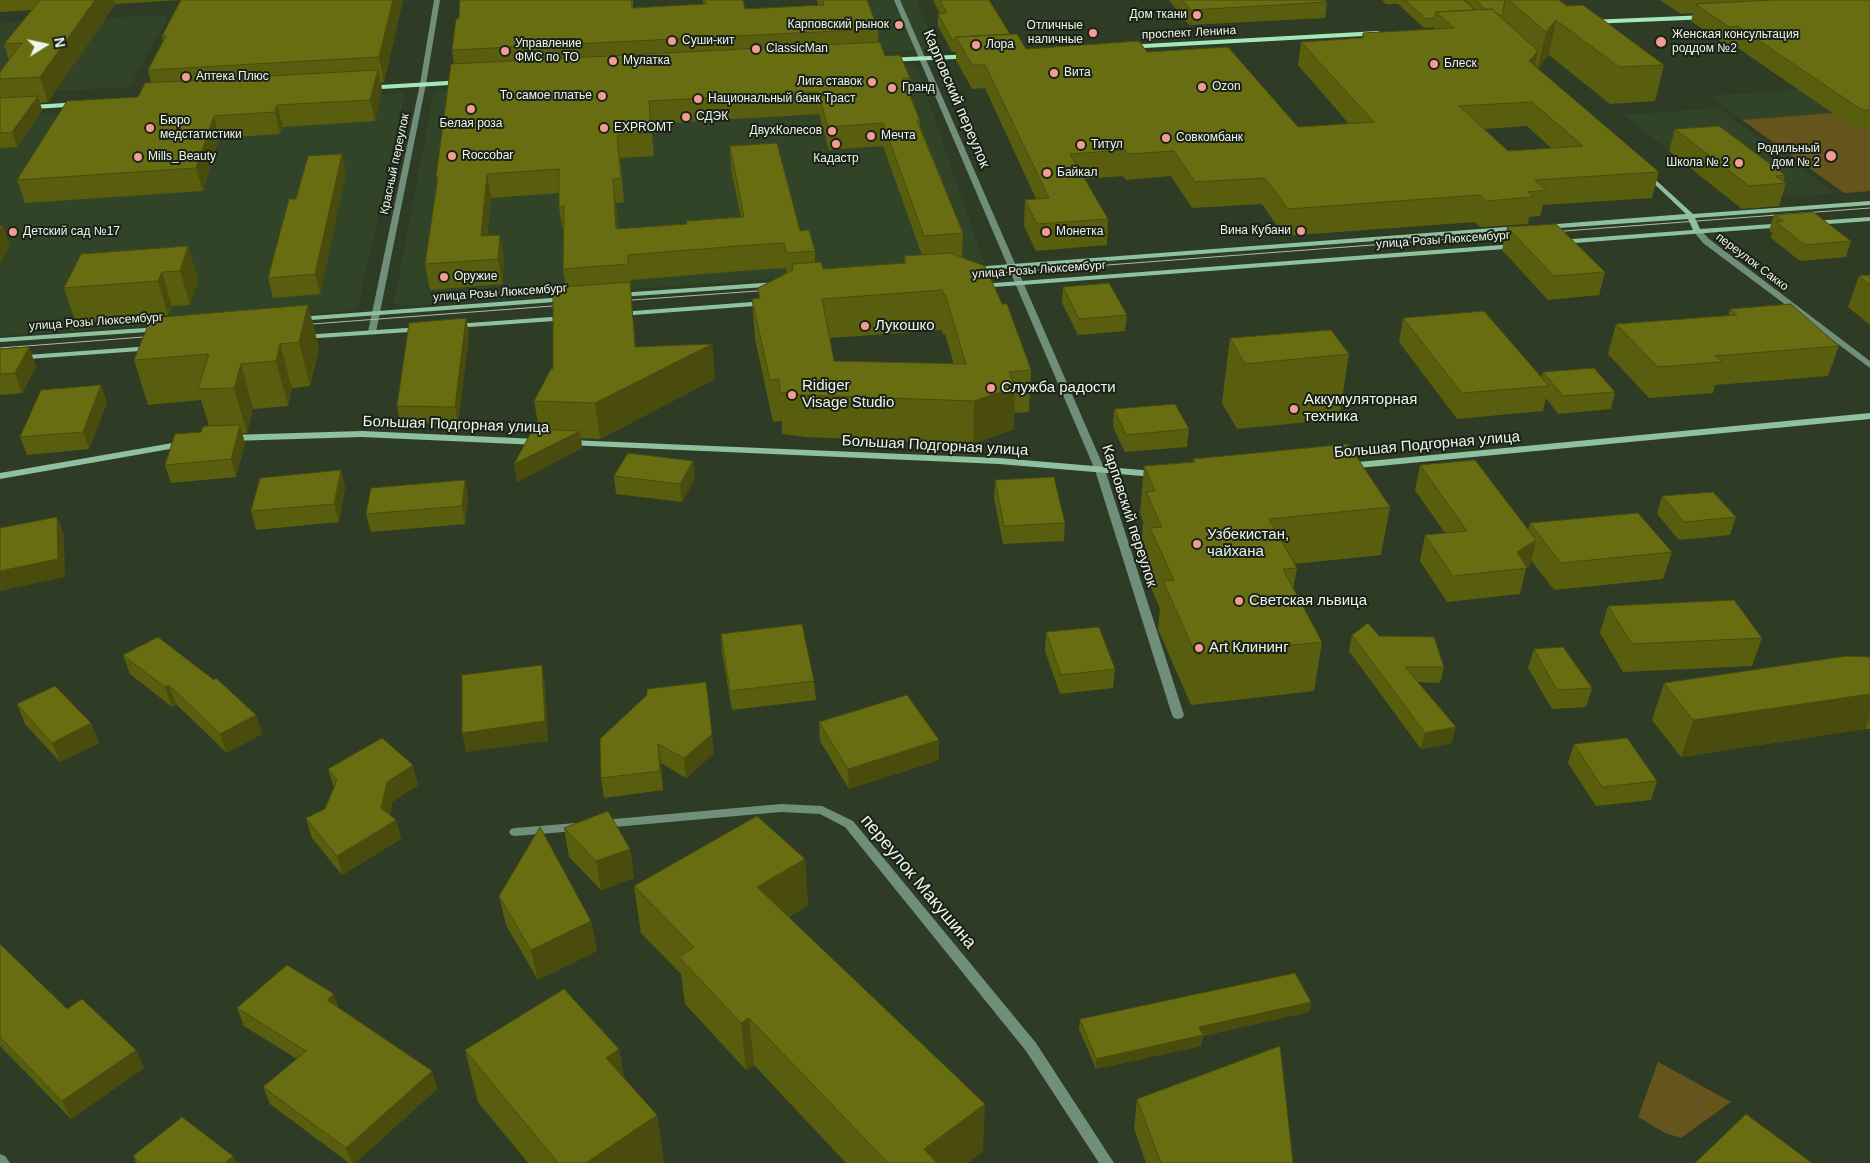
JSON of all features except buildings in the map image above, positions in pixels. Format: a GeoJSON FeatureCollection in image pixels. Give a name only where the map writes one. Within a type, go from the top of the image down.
{"type":"FeatureCollection","features":[{"type":"Feature","properties":{"kind":"main road"},"geometry":{"type":"LineString","coordinates":[[1585,23],[1715,16]]}},
{"type":"Feature","properties":{"kind":"main road","name":"проспект Ленина"},"geometry":{"type":"LineString","coordinates":[[1118,48],[1386,33]]}},
{"type":"Feature","properties":{"kind":"main road"},"geometry":{"type":"LineString","coordinates":[[873,61],[982,55]]}},
{"type":"Feature","properties":{"kind":"main road"},"geometry":{"type":"LineString","coordinates":[[356,88],[472,82]]}},
{"type":"Feature","properties":{"kind":"main road"},"geometry":{"type":"LineString","coordinates":[[0,109],[85,104]]}},
{"type":"Feature","properties":{"kind":"main road","name":"переулок Сакко"},"geometry":{"type":"LineString","coordinates":[[1641,168],[1691,216],[1698,232]]}},
{"type":"Feature","properties":{"kind":"main road"},"geometry":{"type":"LineString","coordinates":[[1536,227],[1870,203]]}},
{"type":"Feature","properties":{"kind":"main road"},"geometry":{"type":"LineString","coordinates":[[1802,224],[1870,219]]}},
{"type":"Feature","properties":{"kind":"main road"},"geometry":{"type":"LineString","coordinates":[[1553,243],[1792,225]]}},
{"type":"Feature","properties":{"kind":"main road","name":"улица Розы Люксембург"},"geometry":{"type":"LineString","coordinates":[[968,269],[1526,228]]}},
{"type":"Feature","properties":{"kind":"main road","name":"улица Розы Люксембург"},"geometry":{"type":"LineString","coordinates":[[975,287],[1524,245]]}},
{"type":"Feature","properties":{"kind":"main road"},"geometry":{"type":"LineString","coordinates":[[611,296],[788,283]]}},
{"type":"Feature","properties":{"kind":"main road","name":"улица Розы Люксембург"},"geometry":{"type":"LineString","coordinates":[[287,320],[572,299]]}},
{"type":"Feature","properties":{"kind":"main road"},"geometry":{"type":"LineString","coordinates":[[611,314],[778,302]]}},
{"type":"Feature","properties":{"kind":"main road","name":"улица Розы Люксембург"},"geometry":{"type":"LineString","coordinates":[[448,327],[572,317]]}},
{"type":"Feature","properties":{"kind":"main road","name":"улица Розы Люксембург"},"geometry":{"type":"LineString","coordinates":[[0,340],[168,328]]}},
{"type":"Feature","properties":{"kind":"main road"},"geometry":{"type":"LineString","coordinates":[[293,338],[430,328]]}},
{"type":"Feature","properties":{"kind":"main road"},"geometry":{"type":"LineString","coordinates":[[0,359],[165,347]]}},
{"type":"Feature","properties":{"kind":"main road","name":"Большая Подгорная улица"},"geometry":{"type":"LineString","coordinates":[[1335,468],[1870,416]]}},
{"type":"Feature","properties":{"kind":"main road","name":"Большая Подгорная улица"},"geometry":{"type":"LineString","coordinates":[[221,439],[362,434],[989,461],[1166,475]]}},
{"type":"Feature","properties":{"kind":"main road"},"geometry":{"type":"LineString","coordinates":[[0,476],[192,442]]}},
{"type":"Feature","properties":{"kind":"street","name":"Красный переулок"},"geometry":{"type":"LineString","coordinates":[[372,332],[423,84],[437,0]]}},
{"type":"Feature","properties":{"kind":"street","name":"Карповский переулок"},"geometry":{"type":"LineString","coordinates":[[897,0],[1100,470],[1178,714]]}},
{"type":"Feature","properties":{"kind":"street","name":"переулок Сакко"},"geometry":{"type":"LineString","coordinates":[[1698,232],[1706,241],[1870,365]]}},
{"type":"Feature","properties":{"kind":"street","name":"переулок Макушина"},"geometry":{"type":"LineString","coordinates":[[515,832],[780,808],[822,810],[849,824],[1031,1047],[1107,1163]]}},
{"type":"Feature","properties":{"kind":"street"},"geometry":{"type":"LineString","coordinates":[[0,1160],[3,1163]]}},
{"type":"Feature","properties":{"kind":"shaded area","name":"Карповский рынок"},"geometry":{"type":"Polygon","coordinates":[[[862,0],[916,0],[937,49],[881,52],[862,0]]]}},
{"type":"Feature","properties":{"kind":"shaded area"},"geometry":{"type":"Polygon","coordinates":[[[169,15],[129,87],[0,94],[0,23],[169,15]]]}},
{"type":"Feature","properties":{"kind":"shaded area"},"geometry":{"type":"Polygon","coordinates":[[[916,65],[984,263],[401,306],[394,304],[434,91],[916,65]]]}},
{"type":"Feature","properties":{"kind":"shaded area","name":"Родильный дом № 2"},"geometry":{"type":"Polygon","coordinates":[[[1870,85],[1870,191],[1844,193],[1709,96],[1870,85]]]}},
{"type":"Feature","properties":{"kind":"shaded area"},"geometry":{"type":"Polygon","coordinates":[[[405,93],[358,306],[347,311],[0,336],[0,117],[405,93]]]}},
{"type":"Feature","properties":{"kind":"shaded area","name":"Школа № 2"},"geometry":{"type":"Polygon","coordinates":[[[1718,108],[1835,193],[1732,201],[1624,115],[1718,108]]]}},
{"type":"Feature","properties":{"kind":"shaded area","name":"Родильный дом № 2"},"geometry":{"type":"Polygon","coordinates":[[[1870,110],[1870,191],[1844,193],[1742,120],[1870,110]]]}},
{"type":"Feature","properties":{"kind":"shaded area"},"geometry":{"type":"Polygon","coordinates":[[[1658,1062],[1731,1102],[1681,1138],[1665,1133],[1638,1117],[1658,1062]]]}},
{"type":"Feature","properties":{"kind":"tram line"},"geometry":{"type":"LineString","coordinates":[[1551,232],[1870,208]]}},
{"type":"Feature","properties":{"kind":"tram line"},"geometry":{"type":"LineString","coordinates":[[975,275],[1518,234]]}},
{"type":"Feature","properties":{"kind":"tram line"},"geometry":{"type":"LineString","coordinates":[[618,301],[771,290]]}},
{"type":"Feature","properties":{"kind":"tram line"},"geometry":{"type":"LineString","coordinates":[[299,325],[566,305]]}},
{"type":"Feature","properties":{"kind":"tram line"},"geometry":{"type":"LineString","coordinates":[[0,348],[157,336]]}},
{"type":"Feature","properties":{"kind":"place","name":"Дом ткани"},"geometry":{"type":"Point","coordinates":[1197,15]}},
{"type":"Feature","properties":{"kind":"place","name":"Карповский рынок"},"geometry":{"type":"Point","coordinates":[899,25]}},
{"type":"Feature","properties":{"kind":"place","name":"Отличные наличные"},"geometry":{"type":"Point","coordinates":[1093,33]}},
{"type":"Feature","properties":{"kind":"place","name":"Суши-кит"},"geometry":{"type":"Point","coordinates":[672,41]}},
{"type":"Feature","properties":{"kind":"place","name":"Женская консультация роддом №2"},"geometry":{"type":"Point","coordinates":[1661,42]}},
{"type":"Feature","properties":{"kind":"place","name":"Лора"},"geometry":{"type":"Point","coordinates":[976,45]}},
{"type":"Feature","properties":{"kind":"place","name":"ClassicMan"},"geometry":{"type":"Point","coordinates":[756,49]}},
{"type":"Feature","properties":{"kind":"place","name":"Управление ФМС по ТО"},"geometry":{"type":"Point","coordinates":[505,51]}},
{"type":"Feature","properties":{"kind":"place","name":"Мулатка"},"geometry":{"type":"Point","coordinates":[613,61]}},
{"type":"Feature","properties":{"kind":"place","name":"Блеск"},"geometry":{"type":"Point","coordinates":[1434,64]}},
{"type":"Feature","properties":{"kind":"place","name":"Вита"},"geometry":{"type":"Point","coordinates":[1054,73]}},
{"type":"Feature","properties":{"kind":"place","name":"Аптека Плюс"},"geometry":{"type":"Point","coordinates":[186,77]}},
{"type":"Feature","properties":{"kind":"place","name":"Лига ставок"},"geometry":{"type":"Point","coordinates":[872,82]}},
{"type":"Feature","properties":{"kind":"place","name":"Ozon"},"geometry":{"type":"Point","coordinates":[1202,87]}},
{"type":"Feature","properties":{"kind":"place","name":"Гранд"},"geometry":{"type":"Point","coordinates":[892,88]}},
{"type":"Feature","properties":{"kind":"place","name":"То самое платье"},"geometry":{"type":"Point","coordinates":[602,96]}},
{"type":"Feature","properties":{"kind":"place","name":"Национальный банк Траст"},"geometry":{"type":"Point","coordinates":[698,99]}},
{"type":"Feature","properties":{"kind":"place","name":"Белая роза"},"geometry":{"type":"Point","coordinates":[471,109]}},
{"type":"Feature","properties":{"kind":"place","name":"СДЭК"},"geometry":{"type":"Point","coordinates":[686,117]}},
{"type":"Feature","properties":{"kind":"place","name":"Бюро медстатистики"},"geometry":{"type":"Point","coordinates":[150,128]}},
{"type":"Feature","properties":{"kind":"place","name":"EXPROMT"},"geometry":{"type":"Point","coordinates":[604,128]}},
{"type":"Feature","properties":{"kind":"place","name":"ДвухКолесов"},"geometry":{"type":"Point","coordinates":[832,131]}},
{"type":"Feature","properties":{"kind":"place","name":"Мечта"},"geometry":{"type":"Point","coordinates":[871,136]}},
{"type":"Feature","properties":{"kind":"place","name":"Совкомбанк"},"geometry":{"type":"Point","coordinates":[1166,138]}},
{"type":"Feature","properties":{"kind":"place","name":"Кадастр"},"geometry":{"type":"Point","coordinates":[836,144]}},
{"type":"Feature","properties":{"kind":"place","name":"Титул"},"geometry":{"type":"Point","coordinates":[1081,145]}},
{"type":"Feature","properties":{"kind":"place","name":"Roccobar"},"geometry":{"type":"Point","coordinates":[452,156]}},
{"type":"Feature","properties":{"kind":"place","name":"Родильный дом № 2"},"geometry":{"type":"Point","coordinates":[1831,156]}},
{"type":"Feature","properties":{"kind":"place","name":"Mills_Beauty"},"geometry":{"type":"Point","coordinates":[138,157]}},
{"type":"Feature","properties":{"kind":"place","name":"Школа № 2"},"geometry":{"type":"Point","coordinates":[1739,163]}},
{"type":"Feature","properties":{"kind":"place","name":"Байкал"},"geometry":{"type":"Point","coordinates":[1047,173]}},
{"type":"Feature","properties":{"kind":"place","name":"Вина Кубани"},"geometry":{"type":"Point","coordinates":[1301,231]}},
{"type":"Feature","properties":{"kind":"place","name":"Детский сад №17"},"geometry":{"type":"Point","coordinates":[13,232]}},
{"type":"Feature","properties":{"kind":"place","name":"Монетка"},"geometry":{"type":"Point","coordinates":[1046,232]}},
{"type":"Feature","properties":{"kind":"place","name":"Оружие"},"geometry":{"type":"Point","coordinates":[444,277]}},
{"type":"Feature","properties":{"kind":"place","name":"Лукошко"},"geometry":{"type":"Point","coordinates":[865,326]}},
{"type":"Feature","properties":{"kind":"place","name":"Служба радости"},"geometry":{"type":"Point","coordinates":[991,388]}},
{"type":"Feature","properties":{"kind":"place","name":"Ridiger Visage Studio"},"geometry":{"type":"Point","coordinates":[792,395]}},
{"type":"Feature","properties":{"kind":"place","name":"Аккумуляторная техника"},"geometry":{"type":"Point","coordinates":[1294,409]}},
{"type":"Feature","properties":{"kind":"place","name":"Узбекистан, чайхана"},"geometry":{"type":"Point","coordinates":[1197,544]}},
{"type":"Feature","properties":{"kind":"place","name":"Светская львица"},"geometry":{"type":"Point","coordinates":[1239,601]}},
{"type":"Feature","properties":{"kind":"place","name":"Art Клининг"},"geometry":{"type":"Point","coordinates":[1199,648]}}]}
